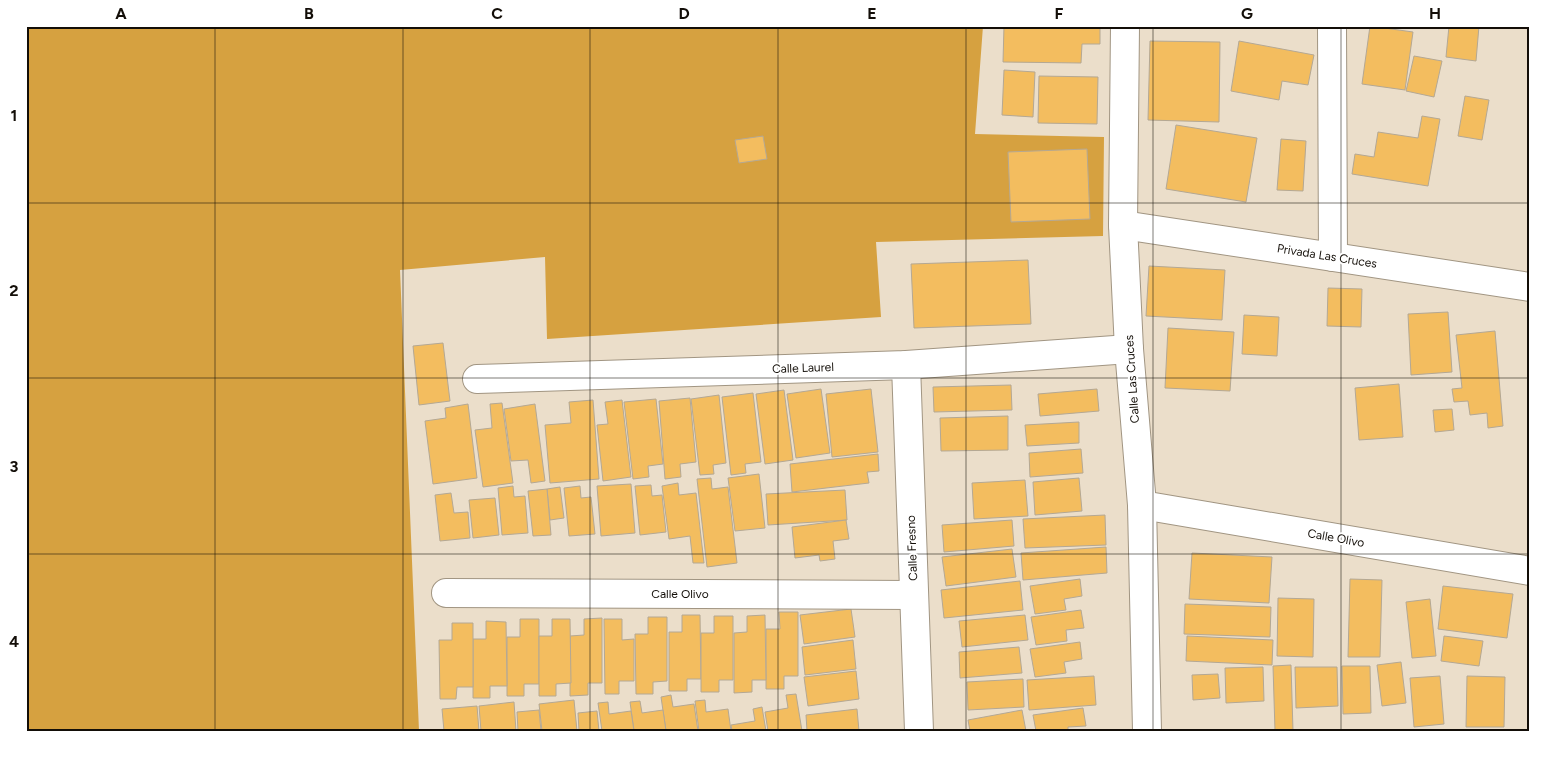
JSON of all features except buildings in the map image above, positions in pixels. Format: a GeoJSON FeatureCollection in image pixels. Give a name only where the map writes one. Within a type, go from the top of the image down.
{"type":"FeatureCollection","features":[{"type":"Feature","properties":{"kind":"street","name":"Calle Las Cruces"},"geometry":{"type":"LineString","coordinates":[[1125,26],[1123,225],[1128,349],[1142,505],[1147,731]]}},
{"type":"Feature","properties":{"kind":"street"},"geometry":{"type":"LineString","coordinates":[[1332,26],[1334,257]]}},
{"type":"Feature","properties":{"kind":"street","name":"Privada Las Cruces"},"geometry":{"type":"LineString","coordinates":[[1123,225],[1530,287]]}},
{"type":"Feature","properties":{"kind":"street","name":"Calle Laurel"},"geometry":{"type":"LineString","coordinates":[[478,379],[906,365],[1128,349]]}},
{"type":"Feature","properties":{"kind":"street","name":"Calle Fresno"},"geometry":{"type":"LineString","coordinates":[[906,365],[919,731]]}},
{"type":"Feature","properties":{"kind":"street","name":"Calle Olivo"},"geometry":{"type":"LineString","coordinates":[[1142,505],[1530,571]]}},
{"type":"Feature","properties":{"kind":"street","name":"Calle Olivo"},"geometry":{"type":"LineString","coordinates":[[446,593],[913,595]]}},
{"type":"Feature","properties":{"kind":"shaded area"},"geometry":{"type":"Polygon","coordinates":[[[26,26],[983,26],[975,134],[1104,137],[1103,236],[876,242],[881,317],[547,339],[545,257],[400,270],[419,731],[26,731],[26,26]]]}}]}
